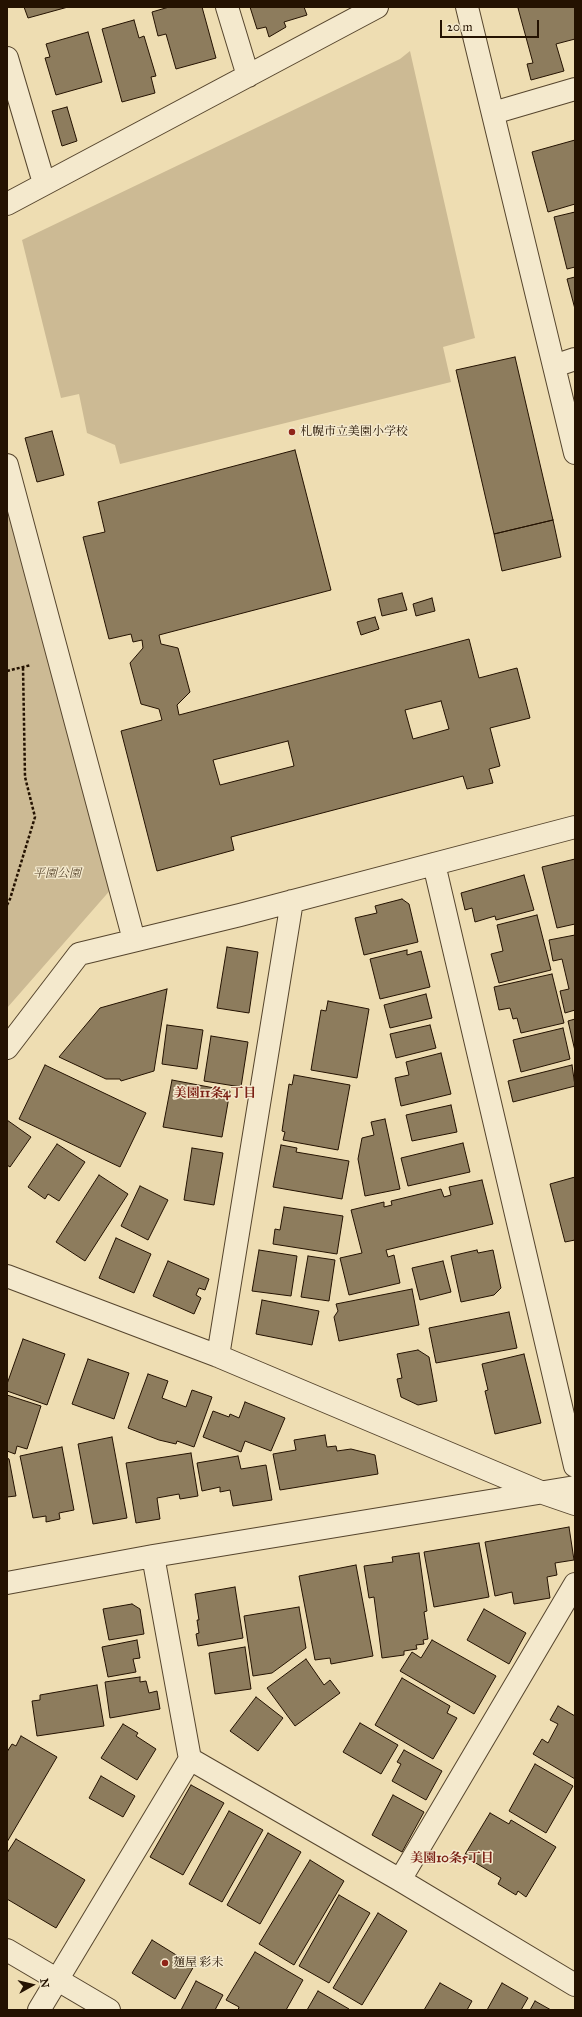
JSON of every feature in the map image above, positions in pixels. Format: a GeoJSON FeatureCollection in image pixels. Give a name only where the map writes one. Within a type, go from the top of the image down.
{"type":"FeatureCollection","features":[{"type":"Feature","properties":{"kind":"street"},"geometry":{"type":"LineString","coordinates":[[227,7],[248,76]]}},
{"type":"Feature","properties":{"kind":"street"},"geometry":{"type":"LineString","coordinates":[[7,204],[376,7]]}},
{"type":"Feature","properties":{"kind":"street"},"geometry":{"type":"LineString","coordinates":[[467,7],[575,453]]}},
{"type":"Feature","properties":{"kind":"street"},"geometry":{"type":"LineString","coordinates":[[7,58],[44,183]]}},
{"type":"Feature","properties":{"kind":"street"},"geometry":{"type":"LineString","coordinates":[[493,113],[575,88]]}},
{"type":"Feature","properties":{"kind":"street"},"geometry":{"type":"LineString","coordinates":[[554,366],[575,359]]}},
{"type":"Feature","properties":{"kind":"street"},"geometry":{"type":"LineString","coordinates":[[7,465],[134,940]]}},
{"type":"Feature","properties":{"kind":"street"},"geometry":{"type":"LineString","coordinates":[[7,1048],[79,954],[240,915],[575,826]]}},
{"type":"Feature","properties":{"kind":"street"},"geometry":{"type":"LineString","coordinates":[[434,864],[575,1466]]}},
{"type":"Feature","properties":{"kind":"street"},"geometry":{"type":"LineString","coordinates":[[218,1356],[292,901]]}},
{"type":"Feature","properties":{"kind":"street"},"geometry":{"type":"LineString","coordinates":[[7,1276],[218,1356],[543,1493],[575,1504]]}},
{"type":"Feature","properties":{"kind":"street"},"geometry":{"type":"LineString","coordinates":[[7,1582],[153,1556],[575,1487]]}},
{"type":"Feature","properties":{"kind":"street"},"geometry":{"type":"LineString","coordinates":[[39,2010],[190,1759],[153,1556]]}},
{"type":"Feature","properties":{"kind":"street"},"geometry":{"type":"LineString","coordinates":[[400,1880],[575,1584]]}},
{"type":"Feature","properties":{"kind":"street"},"geometry":{"type":"LineString","coordinates":[[190,1759],[400,1880],[575,1985]]}},
{"type":"Feature","properties":{"kind":"street"},"geometry":{"type":"LineString","coordinates":[[7,1950],[109,2010]]}},
{"type":"Feature","properties":{"kind":"path"},"geometry":{"type":"LineString","coordinates":[[7,904],[35,817],[25,777],[23,667]]}},
{"type":"Feature","properties":{"kind":"green space"},"geometry":{"type":"Polygon","coordinates":[[[410,51],[475,338],[443,347],[451,382],[120,464],[115,445],[87,433],[79,394],[61,398],[22,240],[400,59],[410,51]]]}},
{"type":"Feature","properties":{"kind":"green space","name":"平園公園"},"geometry":{"type":"Polygon","coordinates":[[[7,501],[113,887],[7,1008],[7,501]]]}},
{"type":"Feature","properties":{"kind":"building"},"geometry":{"type":"Polygon","coordinates":[[[24,7],[68,7],[28,18],[24,7]]]}},
{"type":"Feature","properties":{"kind":"building"},"geometry":{"type":"Polygon","coordinates":[[[169,7],[202,7],[216,58],[176,69],[166,34],[158,36],[152,12],[169,7]]]}},
{"type":"Feature","properties":{"kind":"building"},"geometry":{"type":"Polygon","coordinates":[[[250,7],[304,7],[307,15],[284,22],[286,27],[269,37],[266,27],[257,29],[250,7]]]}},
{"type":"Feature","properties":{"kind":"building"},"geometry":{"type":"Polygon","coordinates":[[[575,7],[575,39],[556,44],[564,71],[531,80],[527,64],[533,63],[518,8],[575,7]]]}},
{"type":"Feature","properties":{"kind":"building"},"geometry":{"type":"Polygon","coordinates":[[[134,20],[139,38],[144,36],[156,76],[151,77],[155,93],[122,102],[102,29],[134,20]]]}},
{"type":"Feature","properties":{"kind":"building"},"geometry":{"type":"Polygon","coordinates":[[[88,32],[102,82],[56,95],[45,58],[50,57],[46,44],[88,32]]]}},
{"type":"Feature","properties":{"kind":"building"},"geometry":{"type":"Polygon","coordinates":[[[67,107],[77,141],[62,146],[52,111],[67,107]]]}},
{"type":"Feature","properties":{"kind":"building"},"geometry":{"type":"Polygon","coordinates":[[[575,140],[575,204],[548,212],[532,152],[575,140]]]}},
{"type":"Feature","properties":{"kind":"building"},"geometry":{"type":"Polygon","coordinates":[[[575,212],[575,267],[567,269],[554,217],[575,212]]]}},
{"type":"Feature","properties":{"kind":"building"},"geometry":{"type":"Polygon","coordinates":[[[575,277],[575,309],[567,279],[575,277]]]}},
{"type":"Feature","properties":{"kind":"building"},"geometry":{"type":"Polygon","coordinates":[[[515,357],[553,520],[494,534],[456,370],[515,357]]]}},
{"type":"Feature","properties":{"kind":"building"},"geometry":{"type":"Polygon","coordinates":[[[52,431],[64,475],[37,482],[25,438],[52,431]]]}},
{"type":"Feature","properties":{"kind":"building"},"geometry":{"type":"Polygon","coordinates":[[[295,450],[331,590],[159,635],[161,644],[178,648],[190,692],[177,705],[179,715],[469,639],[479,678],[517,668],[530,718],[490,728],[500,766],[489,769],[493,783],[467,789],[463,776],[231,837],[234,850],[157,871],[121,731],[162,720],[159,709],[141,704],[130,663],[143,648],[142,640],[133,642],[131,634],[109,639],[83,537],[105,532],[98,502],[295,450]],[[441,701],[405,710],[413,739],[449,729],[441,701]],[[288,741],[213,760],[220,785],[294,766],[288,741]]]}},
{"type":"Feature","properties":{"kind":"building"},"geometry":{"type":"Polygon","coordinates":[[[553,520],[561,557],[502,571],[494,534],[553,520]]]}},
{"type":"Feature","properties":{"kind":"building"},"geometry":{"type":"Polygon","coordinates":[[[402,593],[407,610],[382,616],[378,599],[402,593]]]}},
{"type":"Feature","properties":{"kind":"building"},"geometry":{"type":"Polygon","coordinates":[[[432,598],[435,611],[416,616],[413,604],[432,598]]]}},
{"type":"Feature","properties":{"kind":"building"},"geometry":{"type":"Polygon","coordinates":[[[375,617],[379,629],[361,635],[357,622],[375,617]]]}},
{"type":"Feature","properties":{"kind":"building"},"geometry":{"type":"Polygon","coordinates":[[[575,859],[575,924],[557,928],[542,867],[575,859]]]}},
{"type":"Feature","properties":{"kind":"building"},"geometry":{"type":"Polygon","coordinates":[[[524,875],[534,910],[496,920],[495,916],[475,922],[472,908],[465,910],[461,893],[524,875]]]}},
{"type":"Feature","properties":{"kind":"building"},"geometry":{"type":"Polygon","coordinates":[[[402,899],[409,904],[418,942],[364,955],[355,918],[377,913],[375,906],[402,899]]]}},
{"type":"Feature","properties":{"kind":"building"},"geometry":{"type":"Polygon","coordinates":[[[537,915],[551,970],[499,983],[491,954],[503,951],[497,925],[537,915]]]}},
{"type":"Feature","properties":{"kind":"building"},"geometry":{"type":"Polygon","coordinates":[[[575,935],[575,1010],[565,1013],[560,991],[569,989],[562,959],[553,961],[549,940],[575,935]]]}},
{"type":"Feature","properties":{"kind":"building"},"geometry":{"type":"Polygon","coordinates":[[[227,947],[258,952],[249,1013],[217,1008],[227,947]]]}},
{"type":"Feature","properties":{"kind":"building"},"geometry":{"type":"Polygon","coordinates":[[[407,950],[407,955],[421,951],[430,987],[380,999],[370,959],[407,950]]]}},
{"type":"Feature","properties":{"kind":"building"},"geometry":{"type":"Polygon","coordinates":[[[552,974],[564,1023],[521,1033],[517,1018],[513,1019],[510,1008],[499,1010],[494,987],[552,974]]]}},
{"type":"Feature","properties":{"kind":"building"},"geometry":{"type":"Polygon","coordinates":[[[167,989],[154,1071],[121,1081],[120,1079],[106,1079],[59,1057],[100,1008],[167,989]]]}},
{"type":"Feature","properties":{"kind":"building"},"geometry":{"type":"Polygon","coordinates":[[[426,994],[432,1018],[390,1028],[384,1005],[426,994]]]}},
{"type":"Feature","properties":{"kind":"building"},"geometry":{"type":"Polygon","coordinates":[[[328,1001],[369,1009],[357,1078],[311,1070],[321,1010],[326,1011],[328,1001]]]}},
{"type":"Feature","properties":{"kind":"building"},"geometry":{"type":"Polygon","coordinates":[[[575,1019],[575,1051],[568,1021],[575,1019]]]}},
{"type":"Feature","properties":{"kind":"building"},"geometry":{"type":"Polygon","coordinates":[[[167,1025],[203,1030],[197,1069],[162,1064],[167,1025]]]}},
{"type":"Feature","properties":{"kind":"building"},"geometry":{"type":"Polygon","coordinates":[[[430,1025],[436,1048],[396,1058],[390,1034],[430,1025]]]}},
{"type":"Feature","properties":{"kind":"building"},"geometry":{"type":"Polygon","coordinates":[[[563,1028],[570,1059],[521,1072],[513,1040],[563,1028]]]}},
{"type":"Feature","properties":{"kind":"building"},"geometry":{"type":"Polygon","coordinates":[[[211,1036],[248,1042],[241,1087],[204,1081],[211,1036]]]}},
{"type":"Feature","properties":{"kind":"building"},"geometry":{"type":"Polygon","coordinates":[[[441,1053],[451,1094],[401,1106],[395,1078],[409,1075],[406,1062],[441,1053]]]}},
{"type":"Feature","properties":{"kind":"building"},"geometry":{"type":"Polygon","coordinates":[[[45,1065],[146,1113],[120,1167],[19,1119],[45,1065]]]}},
{"type":"Feature","properties":{"kind":"building"},"geometry":{"type":"Polygon","coordinates":[[[572,1065],[575,1086],[513,1102],[508,1081],[572,1065]]]}},
{"type":"Feature","properties":{"kind":"building"},"geometry":{"type":"Polygon","coordinates":[[[294,1075],[350,1085],[338,1150],[283,1140],[285,1132],[282,1131],[289,1084],[292,1085],[294,1075]]]}},
{"type":"Feature","properties":{"kind":"building"},"geometry":{"type":"Polygon","coordinates":[[[172,1080],[230,1091],[222,1137],[163,1127],[172,1080]]]}},
{"type":"Feature","properties":{"kind":"building"},"geometry":{"type":"Polygon","coordinates":[[[451,1105],[457,1132],[412,1141],[406,1115],[451,1105]]]}},
{"type":"Feature","properties":{"kind":"building"},"geometry":{"type":"Polygon","coordinates":[[[385,1119],[400,1189],[365,1196],[358,1159],[362,1138],[374,1135],[371,1122],[385,1119]]]}},
{"type":"Feature","properties":{"kind":"building"},"geometry":{"type":"Polygon","coordinates":[[[7,1120],[31,1137],[10,1167],[7,1165],[7,1120]]]}},
{"type":"Feature","properties":{"kind":"building"},"geometry":{"type":"Polygon","coordinates":[[[463,1143],[470,1172],[408,1186],[401,1158],[463,1143]]]}},
{"type":"Feature","properties":{"kind":"building"},"geometry":{"type":"Polygon","coordinates":[[[57,1144],[85,1162],[59,1201],[48,1194],[45,1199],[28,1187],[57,1144]]]}},
{"type":"Feature","properties":{"kind":"building"},"geometry":{"type":"Polygon","coordinates":[[[281,1145],[297,1148],[296,1152],[349,1161],[342,1199],[273,1187],[281,1145]]]}},
{"type":"Feature","properties":{"kind":"building"},"geometry":{"type":"Polygon","coordinates":[[[192,1148],[223,1153],[214,1205],[184,1200],[192,1148]]]}},
{"type":"Feature","properties":{"kind":"building"},"geometry":{"type":"Polygon","coordinates":[[[99,1175],[128,1194],[85,1261],[56,1242],[99,1175]]]}},
{"type":"Feature","properties":{"kind":"building"},"geometry":{"type":"Polygon","coordinates":[[[575,1177],[575,1240],[565,1242],[550,1184],[575,1177]]]}},
{"type":"Feature","properties":{"kind":"building"},"geometry":{"type":"Polygon","coordinates":[[[482,1180],[493,1224],[386,1250],[388,1257],[394,1255],[400,1283],[349,1295],[340,1258],[362,1253],[351,1210],[384,1202],[384,1207],[392,1205],[391,1201],[441,1189],[444,1197],[451,1195],[449,1187],[482,1180]]]}},
{"type":"Feature","properties":{"kind":"building"},"geometry":{"type":"Polygon","coordinates":[[[140,1186],[168,1200],[148,1240],[121,1226],[140,1186]]]}},
{"type":"Feature","properties":{"kind":"building"},"geometry":{"type":"Polygon","coordinates":[[[284,1207],[343,1216],[337,1254],[273,1244],[275,1229],[280,1230],[284,1207]]]}},
{"type":"Feature","properties":{"kind":"building"},"geometry":{"type":"Polygon","coordinates":[[[116,1238],[151,1254],[134,1293],[99,1278],[116,1238]]]}},
{"type":"Feature","properties":{"kind":"building"},"geometry":{"type":"Polygon","coordinates":[[[259,1250],[297,1256],[291,1296],[252,1291],[259,1250]]]}},
{"type":"Feature","properties":{"kind":"building"},"geometry":{"type":"Polygon","coordinates":[[[477,1250],[478,1253],[493,1250],[501,1288],[494,1295],[461,1302],[451,1256],[477,1250]]]}},
{"type":"Feature","properties":{"kind":"building"},"geometry":{"type":"Polygon","coordinates":[[[308,1256],[335,1260],[329,1301],[301,1297],[308,1256]]]}},
{"type":"Feature","properties":{"kind":"building"},"geometry":{"type":"Polygon","coordinates":[[[168,1261],[209,1279],[205,1290],[199,1288],[196,1295],[201,1298],[194,1314],[153,1296],[168,1261]]]}},
{"type":"Feature","properties":{"kind":"building"},"geometry":{"type":"Polygon","coordinates":[[[443,1261],[451,1292],[420,1300],[412,1268],[443,1261]]]}},
{"type":"Feature","properties":{"kind":"building"},"geometry":{"type":"Polygon","coordinates":[[[412,1289],[419,1325],[339,1341],[334,1317],[338,1311],[336,1304],[412,1289]]]}},
{"type":"Feature","properties":{"kind":"building"},"geometry":{"type":"Polygon","coordinates":[[[262,1300],[319,1311],[312,1345],[256,1334],[262,1300]]]}},
{"type":"Feature","properties":{"kind":"building"},"geometry":{"type":"Polygon","coordinates":[[[509,1312],[517,1348],[436,1363],[429,1328],[509,1312]]]}},
{"type":"Feature","properties":{"kind":"building"},"geometry":{"type":"Polygon","coordinates":[[[23,1339],[65,1354],[47,1405],[7,1391],[7,1384],[23,1339]]]}},
{"type":"Feature","properties":{"kind":"building"},"geometry":{"type":"Polygon","coordinates":[[[418,1350],[429,1357],[437,1401],[418,1405],[401,1397],[397,1379],[402,1378],[397,1354],[418,1350]]]}},
{"type":"Feature","properties":{"kind":"building"},"geometry":{"type":"Polygon","coordinates":[[[524,1354],[541,1423],[495,1434],[485,1391],[488,1390],[482,1364],[524,1354]]]}},
{"type":"Feature","properties":{"kind":"building"},"geometry":{"type":"Polygon","coordinates":[[[88,1359],[129,1373],[114,1419],[72,1404],[88,1359]]]}},
{"type":"Feature","properties":{"kind":"building"},"geometry":{"type":"Polygon","coordinates":[[[148,1374],[168,1381],[162,1398],[186,1407],[192,1390],[212,1397],[194,1447],[177,1441],[176,1444],[159,1440],[128,1428],[148,1374]]]}},
{"type":"Feature","properties":{"kind":"building"},"geometry":{"type":"Polygon","coordinates":[[[7,1395],[41,1406],[27,1449],[17,1446],[15,1454],[7,1451],[7,1395]]]}},
{"type":"Feature","properties":{"kind":"building"},"geometry":{"type":"Polygon","coordinates":[[[245,1402],[285,1418],[271,1451],[245,1441],[241,1452],[203,1437],[213,1411],[229,1417],[230,1414],[239,1418],[245,1402]]]}},
{"type":"Feature","properties":{"kind":"building"},"geometry":{"type":"Polygon","coordinates":[[[325,1435],[327,1447],[336,1446],[337,1451],[351,1449],[375,1455],[378,1474],[280,1490],[273,1454],[296,1450],[294,1440],[325,1435]]]}},
{"type":"Feature","properties":{"kind":"building"},"geometry":{"type":"Polygon","coordinates":[[[112,1437],[127,1518],[93,1524],[78,1444],[112,1437]]]}},
{"type":"Feature","properties":{"kind":"building"},"geometry":{"type":"Polygon","coordinates":[[[62,1447],[74,1510],[59,1513],[60,1519],[46,1522],[46,1516],[33,1518],[20,1456],[62,1447]]]}},
{"type":"Feature","properties":{"kind":"building"},"geometry":{"type":"Polygon","coordinates":[[[191,1453],[198,1496],[180,1499],[179,1494],[157,1498],[160,1519],[136,1523],[126,1463],[191,1453]]]}},
{"type":"Feature","properties":{"kind":"building"},"geometry":{"type":"Polygon","coordinates":[[[238,1456],[241,1469],[266,1465],[272,1500],[233,1506],[230,1490],[220,1492],[220,1487],[202,1491],[197,1463],[238,1456]]]}},
{"type":"Feature","properties":{"kind":"building"},"geometry":{"type":"Polygon","coordinates":[[[7,1458],[9,1459],[16,1496],[7,1497],[7,1458]]]}},
{"type":"Feature","properties":{"kind":"building"},"geometry":{"type":"Polygon","coordinates":[[[569,1527],[574,1560],[555,1563],[557,1575],[547,1577],[550,1598],[514,1604],[512,1592],[495,1596],[485,1542],[569,1527]]]}},
{"type":"Feature","properties":{"kind":"building"},"geometry":{"type":"Polygon","coordinates":[[[479,1543],[489,1597],[434,1607],[424,1552],[479,1543]]]}},
{"type":"Feature","properties":{"kind":"building"},"geometry":{"type":"Polygon","coordinates":[[[419,1553],[427,1611],[424,1612],[428,1639],[423,1640],[424,1644],[416,1645],[417,1649],[404,1651],[404,1655],[382,1658],[374,1597],[369,1598],[364,1566],[393,1562],[392,1557],[419,1553]]]}},
{"type":"Feature","properties":{"kind":"building"},"geometry":{"type":"Polygon","coordinates":[[[356,1565],[373,1656],[331,1664],[330,1658],[315,1660],[299,1576],[356,1565]]]}},
{"type":"Feature","properties":{"kind":"building"},"geometry":{"type":"Polygon","coordinates":[[[235,1587],[243,1638],[198,1646],[196,1634],[199,1633],[197,1620],[199,1620],[195,1594],[235,1587]]]}},
{"type":"Feature","properties":{"kind":"building"},"geometry":{"type":"Polygon","coordinates":[[[132,1604],[140,1609],[144,1634],[109,1640],[103,1609],[132,1604]]]}},
{"type":"Feature","properties":{"kind":"building"},"geometry":{"type":"Polygon","coordinates":[[[299,1607],[306,1648],[272,1673],[253,1676],[244,1616],[299,1607]]]}},
{"type":"Feature","properties":{"kind":"building"},"geometry":{"type":"Polygon","coordinates":[[[484,1609],[526,1633],[509,1664],[467,1640],[484,1609]]]}},
{"type":"Feature","properties":{"kind":"building"},"geometry":{"type":"Polygon","coordinates":[[[137,1640],[140,1658],[133,1659],[136,1672],[108,1677],[102,1647],[137,1640]]]}},
{"type":"Feature","properties":{"kind":"building"},"geometry":{"type":"Polygon","coordinates":[[[432,1640],[496,1676],[474,1714],[400,1671],[412,1652],[421,1658],[432,1640]]]}},
{"type":"Feature","properties":{"kind":"building"},"geometry":{"type":"Polygon","coordinates":[[[245,1647],[251,1689],[215,1694],[209,1653],[245,1647]]]}},
{"type":"Feature","properties":{"kind":"building"},"geometry":{"type":"Polygon","coordinates":[[[306,1659],[324,1685],[330,1680],[340,1693],[295,1726],[267,1688],[306,1659]]]}},
{"type":"Feature","properties":{"kind":"building"},"geometry":{"type":"Polygon","coordinates":[[[140,1677],[140,1682],[146,1681],[149,1693],[157,1691],[160,1709],[110,1718],[105,1682],[140,1677]]]}},
{"type":"Feature","properties":{"kind":"building"},"geometry":{"type":"Polygon","coordinates":[[[402,1678],[450,1706],[447,1713],[457,1718],[433,1759],[375,1725],[402,1678]]]}},
{"type":"Feature","properties":{"kind":"building"},"geometry":{"type":"Polygon","coordinates":[[[97,1685],[104,1726],[37,1736],[32,1701],[40,1700],[40,1695],[97,1685]]]}},
{"type":"Feature","properties":{"kind":"building"},"geometry":{"type":"Polygon","coordinates":[[[256,1697],[283,1718],[258,1751],[230,1731],[256,1697]]]}},
{"type":"Feature","properties":{"kind":"building"},"geometry":{"type":"Polygon","coordinates":[[[558,1706],[575,1716],[575,1779],[533,1754],[542,1739],[548,1743],[558,1724],[550,1720],[558,1706]]]}},
{"type":"Feature","properties":{"kind":"building"},"geometry":{"type":"Polygon","coordinates":[[[360,1723],[398,1745],[381,1774],[343,1752],[360,1723]]]}},
{"type":"Feature","properties":{"kind":"building"},"geometry":{"type":"Polygon","coordinates":[[[123,1724],[138,1733],[136,1736],[156,1749],[137,1780],[101,1758],[123,1724]]]}},
{"type":"Feature","properties":{"kind":"building"},"geometry":{"type":"Polygon","coordinates":[[[21,1736],[57,1757],[7,1842],[7,1752],[12,1744],[16,1746],[21,1736]]]}},
{"type":"Feature","properties":{"kind":"building"},"geometry":{"type":"Polygon","coordinates":[[[404,1750],[442,1771],[426,1800],[392,1781],[401,1764],[397,1762],[404,1750]]]}},
{"type":"Feature","properties":{"kind":"building"},"geometry":{"type":"Polygon","coordinates":[[[535,1764],[573,1786],[546,1833],[509,1811],[535,1764]]]}},
{"type":"Feature","properties":{"kind":"building"},"geometry":{"type":"Polygon","coordinates":[[[101,1776],[135,1796],[123,1817],[89,1798],[101,1776]]]}},
{"type":"Feature","properties":{"kind":"building"},"geometry":{"type":"Polygon","coordinates":[[[191,1785],[224,1803],[183,1875],[150,1857],[191,1785]]]}},
{"type":"Feature","properties":{"kind":"building"},"geometry":{"type":"Polygon","coordinates":[[[393,1795],[424,1812],[402,1852],[372,1835],[393,1795]]]}},
{"type":"Feature","properties":{"kind":"building"},"geometry":{"type":"Polygon","coordinates":[[[229,1811],[263,1830],[222,1902],[189,1884],[229,1811]]]}},
{"type":"Feature","properties":{"kind":"building"},"geometry":{"type":"Polygon","coordinates":[[[490,1813],[509,1824],[511,1820],[556,1847],[526,1897],[518,1891],[516,1895],[498,1884],[501,1878],[464,1856],[490,1813]]]}},
{"type":"Feature","properties":{"kind":"building"},"geometry":{"type":"Polygon","coordinates":[[[268,1833],[301,1852],[260,1924],[227,1905],[268,1833]]]}},
{"type":"Feature","properties":{"kind":"building"},"geometry":{"type":"Polygon","coordinates":[[[16,1839],[85,1880],[56,1928],[7,1899],[7,1853],[16,1839]]]}},
{"type":"Feature","properties":{"kind":"building"},"geometry":{"type":"Polygon","coordinates":[[[310,1860],[344,1881],[294,1965],[259,1944],[310,1860]]]}},
{"type":"Feature","properties":{"kind":"building"},"geometry":{"type":"Polygon","coordinates":[[[339,1895],[370,1913],[329,1983],[299,1966],[339,1895]]]}},
{"type":"Feature","properties":{"kind":"building"},"geometry":{"type":"Polygon","coordinates":[[[378,1913],[407,1931],[362,2005],[333,1988],[378,1913]]]}},
{"type":"Feature","properties":{"kind":"building"},"geometry":{"type":"Polygon","coordinates":[[[152,1940],[194,1966],[175,1999],[132,1973],[152,1940]]]}},
{"type":"Feature","properties":{"kind":"building"},"geometry":{"type":"Polygon","coordinates":[[[255,1952],[303,1980],[286,2010],[238,2010],[239,2007],[226,2000],[255,1952]]]}},
{"type":"Feature","properties":{"kind":"building"},"geometry":{"type":"Polygon","coordinates":[[[196,1981],[223,1995],[215,2010],[181,2010],[196,1981]]]}},
{"type":"Feature","properties":{"kind":"building"},"geometry":{"type":"Polygon","coordinates":[[[440,1983],[472,2001],[467,2010],[424,2010],[440,1983]]]}},
{"type":"Feature","properties":{"kind":"building"},"geometry":{"type":"Polygon","coordinates":[[[502,1983],[528,1998],[521,2010],[487,2010],[502,1983]]]}},
{"type":"Feature","properties":{"kind":"building"},"geometry":{"type":"Polygon","coordinates":[[[318,1991],[349,2009],[349,2010],[307,2010],[318,1991]]]}},
{"type":"Feature","properties":{"kind":"building"},"geometry":{"type":"Polygon","coordinates":[[[535,2001],[551,2010],[530,2010],[535,2001]]]}},
{"type":"Feature","properties":{"kind":"place","name":"札幌市立美園小学校"},"geometry":{"type":"Point","coordinates":[292,432]}},
{"type":"Feature","properties":{"kind":"place","name":"麺屋 彩未"},"geometry":{"type":"Point","coordinates":[165,1963]}},
{"type":"Feature","properties":{"kind":"district","name":"美園11条4丁目"},"geometry":{"type":"Point","coordinates":[215,1094]}},
{"type":"Feature","properties":{"kind":"district","name":"美園10条5丁目"},"geometry":{"type":"Point","coordinates":[452,1859]}}]}
